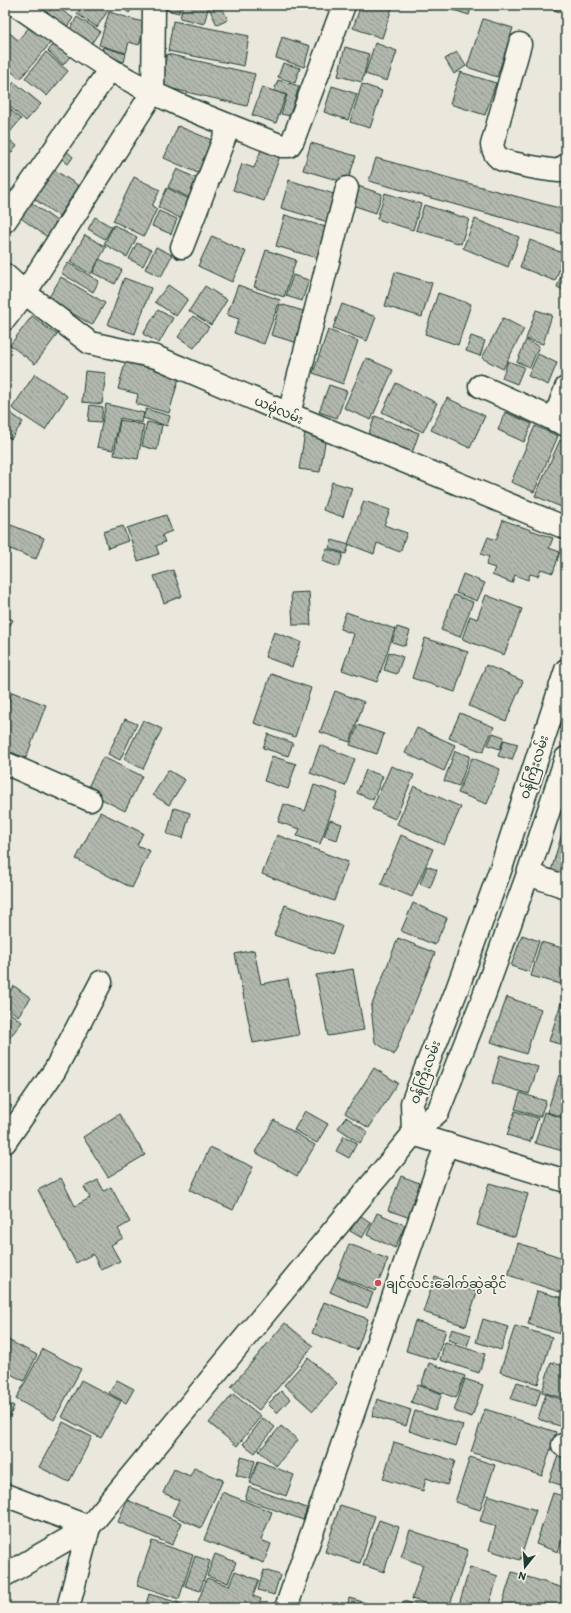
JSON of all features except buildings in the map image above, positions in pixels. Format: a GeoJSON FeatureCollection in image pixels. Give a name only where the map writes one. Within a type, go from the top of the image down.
{"type":"FeatureCollection","features":[{"type":"Feature","properties":{"kind":"street"},"geometry":{"type":"LineString","coordinates":[[16,5],[110,69],[153,92],[229,126],[282,146],[289,146],[293,140],[344,5]]}},
{"type":"Feature","properties":{"kind":"street"},"geometry":{"type":"LineString","coordinates":[[5,319],[25,293],[153,92],[154,5]]}},
{"type":"Feature","properties":{"kind":"street"},"geometry":{"type":"LineString","coordinates":[[520,44],[492,145],[494,152],[500,159],[544,170],[559,171],[566,165]]}},
{"type":"Feature","properties":{"kind":"street"},"geometry":{"type":"LineString","coordinates":[[5,221],[110,69]]}},
{"type":"Feature","properties":{"kind":"street"},"geometry":{"type":"LineString","coordinates":[[182,247],[229,126]]}},
{"type":"Feature","properties":{"kind":"street"},"geometry":{"type":"LineString","coordinates":[[289,414],[347,188]]}},
{"type":"Feature","properties":{"kind":"street","name":"ယမုံလမ်း"},"geometry":{"type":"LineString","coordinates":[[5,275],[25,293],[90,343],[156,357],[289,414],[566,528]]}},
{"type":"Feature","properties":{"kind":"street"},"geometry":{"type":"LineString","coordinates":[[480,386],[560,423],[566,388]]}},
{"type":"Feature","properties":{"kind":"street","name":"ဝန်ကြီးလမ်း"},"geometry":{"type":"LineString","coordinates":[[413,1134],[412,1103],[456,992],[502,865],[566,670]]}},
{"type":"Feature","properties":{"kind":"street","name":"ဝန်ကြီးလမ်း"},"geometry":{"type":"LineString","coordinates":[[413,1134],[438,1112],[482,1001],[528,874],[566,758]]}},
{"type":"Feature","properties":{"kind":"street"},"geometry":{"type":"LineString","coordinates":[[5,763],[90,800]]}},
{"type":"Feature","properties":{"kind":"street"},"geometry":{"type":"LineString","coordinates":[[528,874],[566,887]]}},
{"type":"Feature","properties":{"kind":"street"},"geometry":{"type":"LineString","coordinates":[[5,1142],[55,1070],[101,982]]}},
{"type":"Feature","properties":{"kind":"street"},"geometry":{"type":"LineString","coordinates":[[5,1575],[90,1527],[413,1134],[566,1181]]}},
{"type":"Feature","properties":{"kind":"street"},"geometry":{"type":"LineString","coordinates":[[286,1608],[447,1144]]}},
{"type":"Feature","properties":{"kind":"street"},"geometry":{"type":"LineString","coordinates":[[5,1495],[90,1527]]}},
{"type":"Feature","properties":{"kind":"street"},"geometry":{"type":"LineString","coordinates":[[68,1608],[90,1527]]}},
{"type":"Feature","properties":{"kind":"place","name":"ချင်လင်းခေါက်ဆွဲဆိုင်"},"geometry":{"type":"Point","coordinates":[378,1283]}}]}
